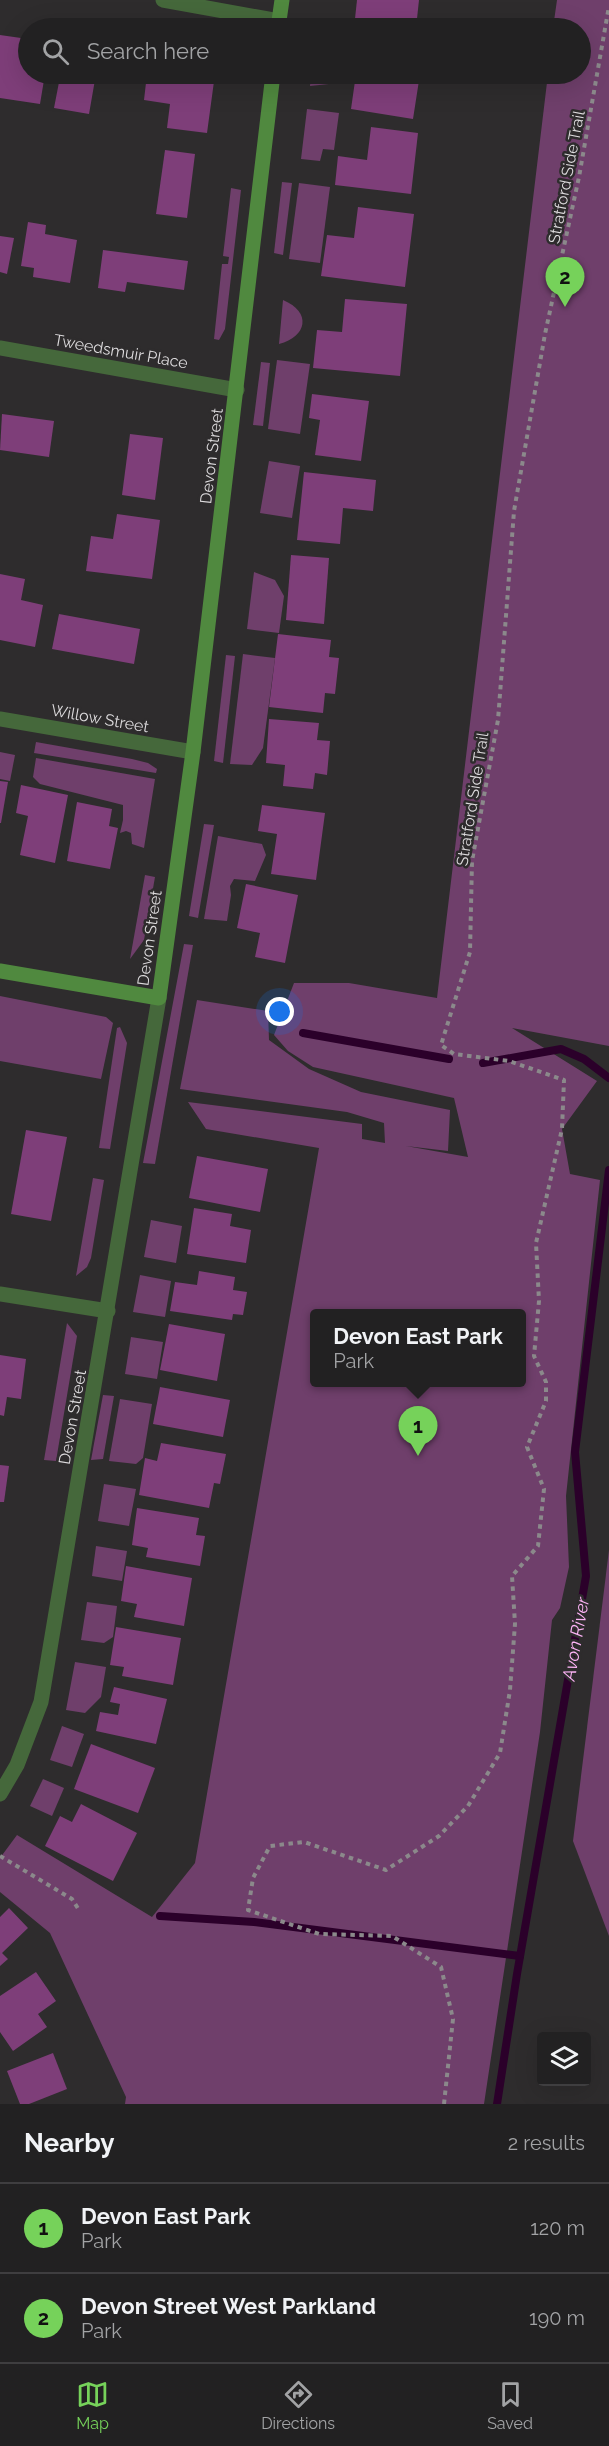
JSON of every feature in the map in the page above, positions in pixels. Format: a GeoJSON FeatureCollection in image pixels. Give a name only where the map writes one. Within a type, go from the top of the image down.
{"type":"FeatureCollection","features":[{"type":"Feature","properties":{"kind":"street"},"geometry":{"type":"LineString","coordinates":[[163,0],[247,18]]}},
{"type":"Feature","properties":{"kind":"street"},"geometry":{"type":"LineString","coordinates":[[280,18],[282,0]]}},
{"type":"Feature","properties":{"kind":"street","name":"Devon Street"},"geometry":{"type":"LineString","coordinates":[[0,1794],[17,1765],[41,1702],[159,998],[193,752],[272,84]]}},
{"type":"Feature","properties":{"kind":"street","name":"Tweedsmuir Place"},"geometry":{"type":"LineString","coordinates":[[0,348],[237,390]]}},
{"type":"Feature","properties":{"kind":"street","name":"Willow Street"},"geometry":{"type":"LineString","coordinates":[[0,719],[193,752]]}},
{"type":"Feature","properties":{"kind":"street"},"geometry":{"type":"LineString","coordinates":[[0,971],[159,998]]}},
{"type":"Feature","properties":{"kind":"street"},"geometry":{"type":"LineString","coordinates":[[0,1294],[108,1311]]}},
{"type":"Feature","properties":{"kind":"path","name":"Stratford Side Trail"},"geometry":{"type":"LineString","coordinates":[[444,2104],[453,2019],[441,1967],[392,1936],[319,1934],[248,1910],[253,1878],[270,1846],[304,1842],[386,1870],[439,1836],[468,1806],[500,1752],[510,1689],[515,1624],[512,1576],[538,1546],[544,1489],[527,1447],[546,1401],[546,1382],[534,1356],[538,1301],[536,1243],[562,1129],[564,1080],[509,1061],[454,1054],[441,1045],[470,952],[472,861],[498,720],[514,511],[545,333],[579,177],[609,6]]}},
{"type":"Feature","properties":{"kind":"path"},"geometry":{"type":"LineString","coordinates":[[0,1856],[72,1899],[79,1910]]}},
{"type":"Feature","properties":{"kind":"shaded area"},"geometry":{"type":"Polygon","coordinates":[[[557,0],[609,0],[609,1046],[512,1028],[597,1081],[562,1129],[570,1174],[600,1180],[566,1496],[569,1567],[560,1608],[552,1620],[540,1732],[484,2104],[125,2104],[126,2097],[50,1933],[0,1892],[0,1858],[17,1835],[152,1917],[195,1863],[319,1148],[206,1129],[188,1102],[362,1124],[362,1139],[385,1143],[384,1123],[347,1112],[180,1089],[197,1000],[268,1011],[269,1040],[309,1069],[361,1092],[450,1110],[448,1151],[406,1146],[468,1157],[454,1098],[313,1067],[288,1051],[274,1035],[294,983],[349,983],[437,998],[547,84],[591,84],[591,18],[554,18],[557,0]]]}},
{"type":"Feature","properties":{"kind":"shaded area"},"geometry":{"type":"Polygon","coordinates":[[[307,109],[339,113],[334,150],[323,149],[320,161],[301,159],[307,109]]]}},
{"type":"Feature","properties":{"kind":"shaded area"},"geometry":{"type":"Polygon","coordinates":[[[282,182],[292,183],[283,255],[274,253],[282,182]]]}},
{"type":"Feature","properties":{"kind":"shaded area"},"geometry":{"type":"Polygon","coordinates":[[[299,183],[330,187],[320,263],[289,259],[299,183]]]}},
{"type":"Feature","properties":{"kind":"shaded area"},"geometry":{"type":"Polygon","coordinates":[[[231,188],[241,190],[225,329],[219,340],[214,339],[222,264],[228,264],[229,257],[223,256],[231,188]]]}},
{"type":"Feature","properties":{"kind":"shaded area"},"geometry":{"type":"Polygon","coordinates":[[[283,300],[299,311],[302,324],[296,336],[279,344],[283,300]]]}},
{"type":"Feature","properties":{"kind":"shaded area"},"geometry":{"type":"Polygon","coordinates":[[[277,360],[310,364],[300,434],[268,429],[277,360]]]}},
{"type":"Feature","properties":{"kind":"shaded area"},"geometry":{"type":"Polygon","coordinates":[[[261,362],[270,363],[263,426],[253,425],[261,362]]]}},
{"type":"Feature","properties":{"kind":"shaded area"},"geometry":{"type":"Polygon","coordinates":[[[269,461],[300,466],[292,518],[260,513],[269,461]]]}},
{"type":"Feature","properties":{"kind":"shaded area"},"geometry":{"type":"Polygon","coordinates":[[[254,572],[275,580],[284,596],[279,633],[247,629],[254,572]]]}},
{"type":"Feature","properties":{"kind":"shaded area"},"geometry":{"type":"Polygon","coordinates":[[[243,654],[275,658],[263,748],[252,765],[230,764],[243,654]]]}},
{"type":"Feature","properties":{"kind":"shaded area"},"geometry":{"type":"Polygon","coordinates":[[[226,655],[235,656],[223,763],[214,761],[226,655]]]}},
{"type":"Feature","properties":{"kind":"shaded area"},"geometry":{"type":"Polygon","coordinates":[[[36,742],[132,759],[148,763],[157,769],[156,773],[34,753],[36,742]]]}},
{"type":"Feature","properties":{"kind":"shaded area"},"geometry":{"type":"Polygon","coordinates":[[[0,752],[15,755],[10,781],[0,779],[0,752]]]}},
{"type":"Feature","properties":{"kind":"shaded area"},"geometry":{"type":"Polygon","coordinates":[[[36,758],[155,779],[144,848],[132,844],[131,833],[126,831],[120,833],[123,805],[40,784],[33,777],[36,758]]]}},
{"type":"Feature","properties":{"kind":"shaded area"},"geometry":{"type":"Polygon","coordinates":[[[204,824],[214,825],[198,918],[189,916],[204,824]]]}},
{"type":"Feature","properties":{"kind":"shaded area"},"geometry":{"type":"Polygon","coordinates":[[[218,836],[262,844],[266,855],[255,881],[234,879],[230,886],[227,921],[204,919],[218,836]]]}},
{"type":"Feature","properties":{"kind":"shaded area"},"geometry":{"type":"Polygon","coordinates":[[[145,875],[155,877],[144,940],[130,959],[145,875]]]}},
{"type":"Feature","properties":{"kind":"shaded area"},"geometry":{"type":"Polygon","coordinates":[[[184,944],[193,945],[155,1164],[143,1163],[184,944]]]}},
{"type":"Feature","properties":{"kind":"shaded area"},"geometry":{"type":"Polygon","coordinates":[[[0,996],[106,1017],[113,1023],[101,1079],[0,1061],[0,996]]]}},
{"type":"Feature","properties":{"kind":"shaded area"},"geometry":{"type":"Polygon","coordinates":[[[120,1027],[127,1043],[110,1149],[99,1148],[117,1028],[120,1027]]]}},
{"type":"Feature","properties":{"kind":"shaded area"},"geometry":{"type":"Polygon","coordinates":[[[93,1178],[104,1180],[91,1258],[87,1267],[76,1276],[93,1178]]]}},
{"type":"Feature","properties":{"kind":"shaded area"},"geometry":{"type":"Polygon","coordinates":[[[151,1220],[182,1226],[176,1263],[144,1257],[151,1220]]]}},
{"type":"Feature","properties":{"kind":"shaded area"},"geometry":{"type":"Polygon","coordinates":[[[140,1275],[171,1281],[165,1317],[133,1312],[140,1275]]]}},
{"type":"Feature","properties":{"kind":"shaded area"},"geometry":{"type":"Polygon","coordinates":[[[67,1323],[77,1336],[56,1461],[44,1460],[67,1323]]]}},
{"type":"Feature","properties":{"kind":"shaded area"},"geometry":{"type":"Polygon","coordinates":[[[131,1337],[163,1342],[157,1379],[125,1374],[131,1337]]]}},
{"type":"Feature","properties":{"kind":"shaded area"},"geometry":{"type":"Polygon","coordinates":[[[103,1395],[114,1396],[103,1459],[91,1460],[103,1395]]]}},
{"type":"Feature","properties":{"kind":"shaded area"},"geometry":{"type":"Polygon","coordinates":[[[120,1399],[152,1404],[143,1458],[136,1464],[109,1461],[120,1399]]]}},
{"type":"Feature","properties":{"kind":"shaded area"},"geometry":{"type":"Polygon","coordinates":[[[104,1484],[136,1489],[129,1526],[98,1521],[104,1484]]]}},
{"type":"Feature","properties":{"kind":"shaded area"},"geometry":{"type":"Polygon","coordinates":[[[96,1546],[127,1551],[122,1581],[92,1576],[96,1546]]]}},
{"type":"Feature","properties":{"kind":"shaded area"},"geometry":{"type":"Polygon","coordinates":[[[609,1550],[609,1936],[573,1841],[609,1550]]]}},
{"type":"Feature","properties":{"kind":"shaded area"},"geometry":{"type":"Polygon","coordinates":[[[87,1602],[117,1606],[113,1637],[104,1643],[81,1640],[87,1602]]]}},
{"type":"Feature","properties":{"kind":"shaded area"},"geometry":{"type":"Polygon","coordinates":[[[75,1662],[106,1667],[101,1697],[85,1713],[66,1710],[75,1662]]]}},
{"type":"Feature","properties":{"kind":"shaded area"},"geometry":{"type":"Polygon","coordinates":[[[62,1726],[84,1734],[72,1767],[50,1760],[62,1726]]]}},
{"type":"Feature","properties":{"kind":"shaded area"},"geometry":{"type":"Polygon","coordinates":[[[43,1779],[64,1788],[52,1816],[30,1806],[43,1779]]]}},
{"type":"Feature","properties":{"kind":"building"},"geometry":{"type":"Polygon","coordinates":[[[357,0],[419,0],[417,18],[355,18],[357,0]]]}},
{"type":"Feature","properties":{"kind":"building"},"geometry":{"type":"Polygon","coordinates":[[[0,35],[18,38],[18,84],[43,84],[40,104],[0,98],[0,35]]]}},
{"type":"Feature","properties":{"kind":"building"},"geometry":{"type":"Polygon","coordinates":[[[59,84],[94,84],[89,114],[54,108],[59,84]]]}},
{"type":"Feature","properties":{"kind":"building"},"geometry":{"type":"Polygon","coordinates":[[[146,84],[214,84],[207,133],[167,128],[170,104],[144,100],[146,84]]]}},
{"type":"Feature","properties":{"kind":"building"},"geometry":{"type":"Polygon","coordinates":[[[355,84],[418,84],[413,119],[351,109],[355,84]]]}},
{"type":"Feature","properties":{"kind":"building"},"geometry":{"type":"Polygon","coordinates":[[[371,127],[418,133],[411,194],[335,185],[338,156],[367,160],[371,127]]]}},
{"type":"Feature","properties":{"kind":"building"},"geometry":{"type":"Polygon","coordinates":[[[165,150],[195,154],[187,218],[156,214],[165,150]]]}},
{"type":"Feature","properties":{"kind":"building"},"geometry":{"type":"Polygon","coordinates":[[[358,207],[414,214],[405,287],[321,276],[327,235],[354,238],[358,207]]]}},
{"type":"Feature","properties":{"kind":"building"},"geometry":{"type":"Polygon","coordinates":[[[28,222],[46,225],[45,234],[77,240],[70,283],[33,277],[34,268],[21,266],[28,222]]]}},
{"type":"Feature","properties":{"kind":"building"},"geometry":{"type":"Polygon","coordinates":[[[0,236],[14,238],[7,274],[0,272],[0,236]]]}},
{"type":"Feature","properties":{"kind":"building"},"geometry":{"type":"Polygon","coordinates":[[[103,250],[188,261],[184,290],[127,282],[125,292],[98,288],[103,250]]]}},
{"type":"Feature","properties":{"kind":"building"},"geometry":{"type":"Polygon","coordinates":[[[345,299],[407,304],[400,376],[313,368],[317,330],[342,332],[345,299]]]}},
{"type":"Feature","properties":{"kind":"building"},"geometry":{"type":"Polygon","coordinates":[[[312,394],[369,401],[361,461],[315,455],[320,420],[309,418],[312,394]]]}},
{"type":"Feature","properties":{"kind":"building"},"geometry":{"type":"Polygon","coordinates":[[[2,414],[54,421],[49,457],[0,450],[2,414]]]}},
{"type":"Feature","properties":{"kind":"building"},"geometry":{"type":"Polygon","coordinates":[[[130,434],[163,438],[155,500],[122,495],[130,434]]]}},
{"type":"Feature","properties":{"kind":"building"},"geometry":{"type":"Polygon","coordinates":[[[304,472],[376,480],[373,511],[343,508],[340,544],[297,540],[304,472]]]}},
{"type":"Feature","properties":{"kind":"building"},"geometry":{"type":"Polygon","coordinates":[[[117,514],[160,520],[152,579],[86,571],[91,536],[113,539],[117,514]]]}},
{"type":"Feature","properties":{"kind":"building"},"geometry":{"type":"Polygon","coordinates":[[[291,555],[329,558],[324,624],[286,620],[291,555]]]}},
{"type":"Feature","properties":{"kind":"building"},"geometry":{"type":"Polygon","coordinates":[[[0,574],[25,579],[21,600],[43,605],[35,647],[0,640],[0,574]]]}},
{"type":"Feature","properties":{"kind":"building"},"geometry":{"type":"Polygon","coordinates":[[[59,614],[140,629],[134,664],[52,649],[59,614]]]}},
{"type":"Feature","properties":{"kind":"building"},"geometry":{"type":"Polygon","coordinates":[[[278,634],[331,640],[329,657],[339,658],[335,694],[325,693],[323,713],[269,707],[278,634]]]}},
{"type":"Feature","properties":{"kind":"building"},"geometry":{"type":"Polygon","coordinates":[[[269,719],[319,723],[317,740],[330,741],[327,775],[315,773],[313,789],[283,786],[285,765],[266,763],[269,719]]]}},
{"type":"Feature","properties":{"kind":"building"},"geometry":{"type":"Polygon","coordinates":[[[0,781],[8,782],[1,823],[0,823],[0,781]]]}},
{"type":"Feature","properties":{"kind":"building"},"geometry":{"type":"Polygon","coordinates":[[[21,785],[68,795],[55,863],[20,855],[28,816],[16,813],[21,785]]]}},
{"type":"Feature","properties":{"kind":"building"},"geometry":{"type":"Polygon","coordinates":[[[77,802],[112,809],[109,826],[118,828],[110,869],[67,861],[77,802]]]}},
{"type":"Feature","properties":{"kind":"building"},"geometry":{"type":"Polygon","coordinates":[[[262,805],[325,813],[316,880],[271,874],[277,834],[258,831],[262,805]]]}},
{"type":"Feature","properties":{"kind":"building"},"geometry":{"type":"Polygon","coordinates":[[[246,884],[298,895],[285,963],[255,957],[260,933],[237,928],[246,884]]]}},
{"type":"Feature","properties":{"kind":"building"},"geometry":{"type":"Polygon","coordinates":[[[26,1130],[67,1137],[51,1221],[11,1214],[26,1130]]]}},
{"type":"Feature","properties":{"kind":"building"},"geometry":{"type":"Polygon","coordinates":[[[197,1156],[268,1169],[260,1212],[189,1198],[197,1156]]]}},
{"type":"Feature","properties":{"kind":"building"},"geometry":{"type":"Polygon","coordinates":[[[194,1208],[232,1214],[230,1226],[251,1230],[246,1263],[187,1254],[194,1208]]]}},
{"type":"Feature","properties":{"kind":"building"},"geometry":{"type":"Polygon","coordinates":[[[199,1271],[235,1277],[233,1290],[247,1292],[243,1315],[233,1314],[232,1320],[170,1311],[175,1282],[197,1285],[199,1271]]]}},
{"type":"Feature","properties":{"kind":"building"},"geometry":{"type":"Polygon","coordinates":[[[169,1324],[225,1334],[217,1381],[160,1370],[169,1324]]]}},
{"type":"Feature","properties":{"kind":"building"},"geometry":{"type":"Polygon","coordinates":[[[0,1355],[26,1359],[21,1399],[7,1397],[4,1416],[0,1415],[0,1355]]]}},
{"type":"Feature","properties":{"kind":"building"},"geometry":{"type":"Polygon","coordinates":[[[160,1387],[230,1400],[223,1437],[153,1424],[160,1387]]]}},
{"type":"Feature","properties":{"kind":"building"},"geometry":{"type":"Polygon","coordinates":[[[161,1443],[226,1454],[220,1484],[214,1483],[209,1508],[139,1495],[145,1458],[157,1461],[161,1443]]]}},
{"type":"Feature","properties":{"kind":"building"},"geometry":{"type":"Polygon","coordinates":[[[0,1465],[9,1466],[4,1502],[0,1502],[0,1465]]]}},
{"type":"Feature","properties":{"kind":"building"},"geometry":{"type":"Polygon","coordinates":[[[137,1508],[199,1518],[196,1535],[205,1536],[200,1566],[146,1557],[148,1548],[132,1545],[137,1508]]]}},
{"type":"Feature","properties":{"kind":"building"},"geometry":{"type":"Polygon","coordinates":[[[126,1566],[192,1578],[184,1626],[134,1617],[137,1604],[121,1601],[126,1566]]]}},
{"type":"Feature","properties":{"kind":"building"},"geometry":{"type":"Polygon","coordinates":[[[116,1627],[181,1638],[173,1685],[122,1676],[124,1667],[110,1665],[116,1627]]]}},
{"type":"Feature","properties":{"kind":"building"},"geometry":{"type":"Polygon","coordinates":[[[114,1687],[167,1699],[156,1744],[96,1731],[100,1712],[118,1715],[120,1704],[110,1702],[114,1687]]]}},
{"type":"Feature","properties":{"kind":"building"},"geometry":{"type":"Polygon","coordinates":[[[91,1744],[155,1768],[138,1813],[74,1789],[91,1744]]]}},
{"type":"Feature","properties":{"kind":"building"},"geometry":{"type":"Polygon","coordinates":[[[81,1804],[137,1833],[113,1881],[45,1846],[60,1816],[72,1822],[81,1804]]]}},
{"type":"Feature","properties":{"kind":"building"},"geometry":{"type":"Polygon","coordinates":[[[9,1908],[28,1928],[2,1953],[8,1959],[0,1966],[0,1917],[9,1908]]]}},
{"type":"Feature","properties":{"kind":"building"},"geometry":{"type":"Polygon","coordinates":[[[36,1972],[56,2001],[38,2014],[47,2027],[13,2051],[0,2032],[0,1996],[36,1972]]]}},
{"type":"Feature","properties":{"kind":"building"},"geometry":{"type":"Polygon","coordinates":[[[53,2053],[67,2089],[29,2104],[20,2104],[7,2071],[53,2053]]]}},
{"type":"Feature","properties":{"kind":"waterway"},"geometry":{"type":"LineString","coordinates":[[303,1033],[449,1059]]}},
{"type":"Feature","properties":{"kind":"waterway"},"geometry":{"type":"LineString","coordinates":[[483,1063],[561,1049],[584,1059],[609,1078]]}},
{"type":"Feature","properties":{"kind":"waterway","name":"Avon River"},"geometry":{"type":"LineString","coordinates":[[497,2104],[517,1974],[586,1576],[575,1452],[609,1170]]}},
{"type":"Feature","properties":{"kind":"waterway"},"geometry":{"type":"LineString","coordinates":[[160,1916],[254,1922],[520,1956]]}},
{"type":"Feature","properties":{"kind":"place","name":"Devon Street West Parkland"},"geometry":{"type":"Point","coordinates":[565,307]}},
{"type":"Feature","properties":{"kind":"place","name":"Devon East Park"},"geometry":{"type":"Point","coordinates":[418,1456]}}]}
